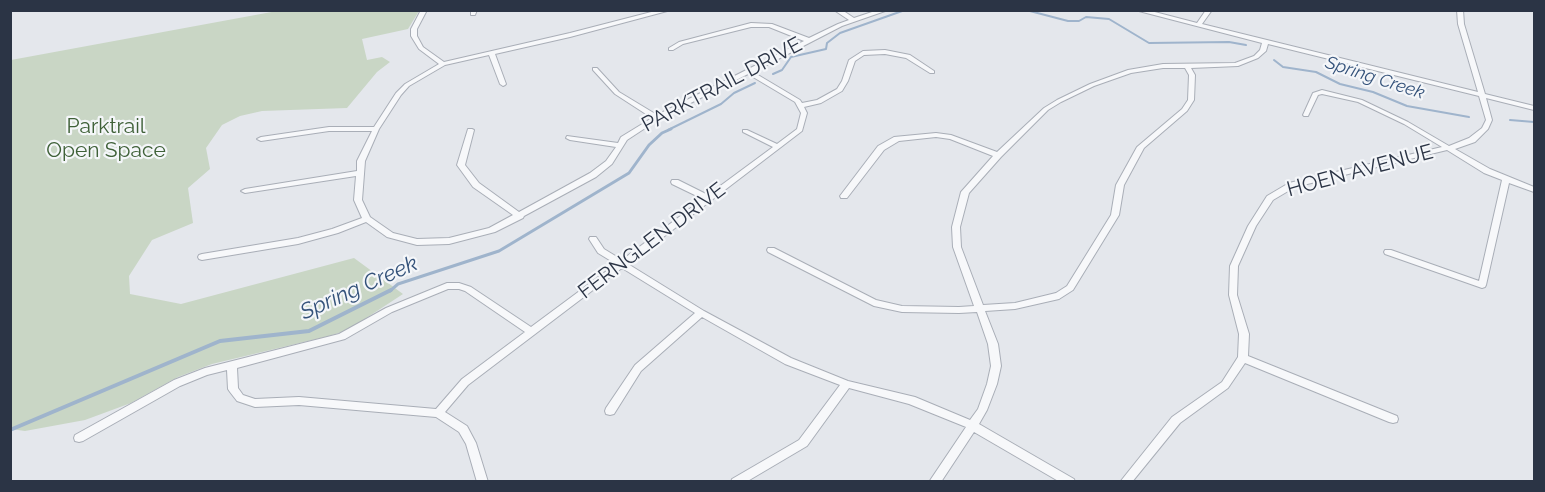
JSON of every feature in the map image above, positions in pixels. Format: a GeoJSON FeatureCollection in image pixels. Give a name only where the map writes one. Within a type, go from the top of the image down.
{"type":"FeatureCollection","features":[{"type":"Feature","properties":{"kind":"street"},"geometry":{"type":"LineString","coordinates":[[424,10],[414,28],[414,36],[421,48],[443,64]]}},
{"type":"Feature","properties":{"kind":"street"},"geometry":{"type":"LineString","coordinates":[[202,257],[298,241],[336,231],[367,219],[358,200],[358,173],[364,152],[398,94],[407,85],[443,64],[669,10]]}},
{"type":"Feature","properties":{"kind":"street"},"geometry":{"type":"LineString","coordinates":[[837,10],[853,20]]}},
{"type":"Feature","properties":{"kind":"street","name":"PARKTRAIL DRIVE"},"geometry":{"type":"LineString","coordinates":[[367,219],[390,235],[417,242],[434,242],[477,235],[520,216],[593,175],[609,162],[633,131],[808,40],[853,20],[885,10]]}},
{"type":"Feature","properties":{"kind":"street"},"geometry":{"type":"LineString","coordinates":[[1138,10],[1534,108]]}},
{"type":"Feature","properties":{"kind":"street"},"geometry":{"type":"LineString","coordinates":[[1199,26],[1209,10]]}},
{"type":"Feature","properties":{"kind":"street","name":"HOEN AVENUE"},"geometry":{"type":"LineString","coordinates":[[1243,358],[1244,334],[1233,295],[1234,266],[1252,226],[1270,198],[1292,185],[1472,141],[1488,125],[1489,120],[1461,24],[1460,10]]}},
{"type":"Feature","properties":{"kind":"street"},"geometry":{"type":"LineString","coordinates":[[671,49],[681,43],[751,25],[770,25],[808,40]]}},
{"type":"Feature","properties":{"kind":"street"},"geometry":{"type":"LineString","coordinates":[[934,482],[982,410],[996,366],[993,344],[957,247],[956,227],[965,192],[998,155],[1046,109],[1092,85],[1139,69],[1162,66],[1236,65],[1256,57],[1263,51],[1265,43]]}},
{"type":"Feature","properties":{"kind":"street"},"geometry":{"type":"LineString","coordinates":[[490,52],[503,84]]}},
{"type":"Feature","properties":{"kind":"street"},"geometry":{"type":"LineString","coordinates":[[748,71],[793,97],[802,105],[819,102],[840,90],[852,60],[863,53],[885,52],[908,56],[932,72]]}},
{"type":"Feature","properties":{"kind":"street"},"geometry":{"type":"LineString","coordinates":[[771,250],[874,303],[889,307],[925,311],[981,308],[1039,302],[1059,296],[1070,288],[1115,215],[1120,185],[1141,147],[1185,110],[1191,100],[1192,75],[1188,67]]}},
{"type":"Feature","properties":{"kind":"street"},"geometry":{"type":"LineString","coordinates":[[595,69],[617,93],[657,118]]}},
{"type":"Feature","properties":{"kind":"street"},"geometry":{"type":"LineString","coordinates":[[1306,115],[1315,94],[1332,94],[1360,101],[1381,110],[1506,180],[1534,190]]}},
{"type":"Feature","properties":{"kind":"street","name":"FERNGLEN DRIVE"},"geometry":{"type":"LineString","coordinates":[[438,413],[465,382],[800,130],[803,121],[802,105]]}},
{"type":"Feature","properties":{"kind":"street"},"geometry":{"type":"LineString","coordinates":[[261,138],[329,129],[376,129]]}},
{"type":"Feature","properties":{"kind":"street"},"geometry":{"type":"LineString","coordinates":[[470,130],[461,165],[476,185],[520,216]]}},
{"type":"Feature","properties":{"kind":"street"},"geometry":{"type":"LineString","coordinates":[[745,131],[777,146]]}},
{"type":"Feature","properties":{"kind":"street"},"geometry":{"type":"LineString","coordinates":[[844,196],[881,148],[897,139],[916,135],[944,136],[998,155]]}},
{"type":"Feature","properties":{"kind":"street"},"geometry":{"type":"LineString","coordinates":[[570,138],[620,145]]}},
{"type":"Feature","properties":{"kind":"street"},"geometry":{"type":"LineString","coordinates":[[245,191],[358,173]]}},
{"type":"Feature","properties":{"kind":"street"},"geometry":{"type":"LineString","coordinates":[[1388,252],[1482,285],[1506,180]]}},
{"type":"Feature","properties":{"kind":"street"},"geometry":{"type":"LineString","coordinates":[[675,182],[708,198]]}},
{"type":"Feature","properties":{"kind":"street"},"geometry":{"type":"LineString","coordinates":[[593,239],[601,251],[701,313],[788,361],[847,384],[911,400],[971,425],[1070,482]]}},
{"type":"Feature","properties":{"kind":"street"},"geometry":{"type":"LineString","coordinates":[[79,438],[177,383],[205,372],[342,337],[389,310],[453,285],[468,289],[531,332]]}},
{"type":"Feature","properties":{"kind":"street"},"geometry":{"type":"LineString","coordinates":[[610,411],[638,368],[701,313]]}},
{"type":"Feature","properties":{"kind":"street"},"geometry":{"type":"LineString","coordinates":[[1125,482],[1176,420],[1225,385],[1243,358],[1393,419]]}},
{"type":"Feature","properties":{"kind":"street"},"geometry":{"type":"LineString","coordinates":[[232,366],[233,389],[240,398],[255,403],[300,401],[438,413],[463,429],[471,443],[483,482]]}},
{"type":"Feature","properties":{"kind":"street"},"geometry":{"type":"LineString","coordinates":[[736,482],[803,443],[847,384]]}},
{"type":"Feature","properties":{"kind":"green space","name":"Parktrail Open Space"},"geometry":{"type":"Polygon","coordinates":[[[277,11],[419,11],[408,29],[362,39],[367,60],[382,57],[390,62],[377,72],[347,108],[262,111],[240,116],[222,125],[206,148],[210,169],[188,188],[193,223],[152,240],[129,276],[130,294],[181,304],[354,258],[403,294],[348,330],[212,364],[178,377],[131,403],[85,420],[25,431],[11,429],[11,60],[277,11]]]}},
{"type":"Feature","properties":{"kind":"waterway","name":"Spring Creek"},"geometry":{"type":"LineString","coordinates":[[773,74],[782,70],[791,57],[826,49],[827,43],[840,33],[905,10]]}},
{"type":"Feature","properties":{"kind":"waterway","name":"Spring Creek"},"geometry":{"type":"LineString","coordinates":[[1026,10],[1068,21],[1079,21],[1086,17],[1109,19],[1149,43],[1229,42],[1246,45]]}},
{"type":"Feature","properties":{"kind":"waterway","name":"Spring Creek"},"geometry":{"type":"LineString","coordinates":[[1274,60],[1283,67],[1316,72],[1340,84],[1373,92],[1407,106],[1469,117]]}},
{"type":"Feature","properties":{"kind":"waterway","name":"Spring Creek"},"geometry":{"type":"LineString","coordinates":[[668,130],[721,104],[734,93],[755,83]]}},
{"type":"Feature","properties":{"kind":"waterway","name":"Spring Creek"},"geometry":{"type":"LineString","coordinates":[[1510,120],[1534,122]]}},
{"type":"Feature","properties":{"kind":"waterway","name":"Spring Creek"},"geometry":{"type":"LineString","coordinates":[[390,291],[398,284],[499,251],[629,173],[649,145],[662,133],[671,129]]}},
{"type":"Feature","properties":{"kind":"waterway","name":"Spring Creek"},"geometry":{"type":"LineString","coordinates":[[10,430],[220,341],[309,331],[391,290]]}}]}
